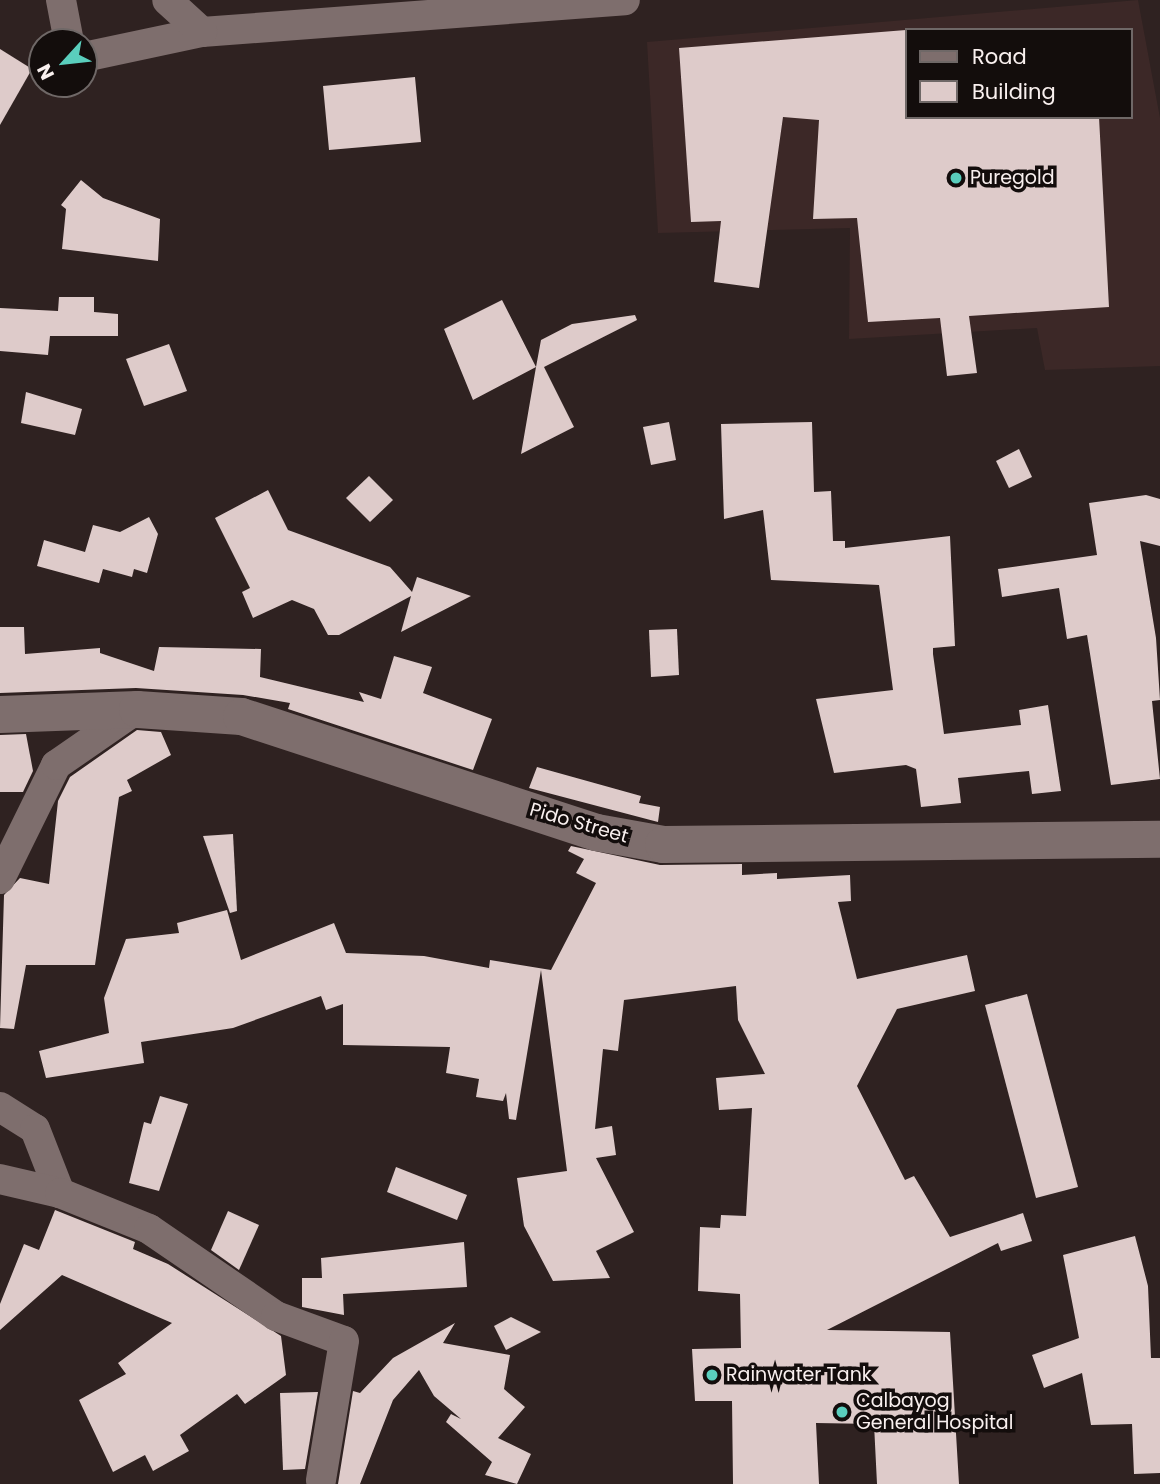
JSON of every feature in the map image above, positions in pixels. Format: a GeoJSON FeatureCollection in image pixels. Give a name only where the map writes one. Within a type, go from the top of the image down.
{"type":"FeatureCollection","features":[{"type":"Feature","properties":{"kind":"street"},"geometry":{"type":"LineString","coordinates":[[61,0],[66,28]]}},
{"type":"Feature","properties":{"kind":"street"},"geometry":{"type":"LineString","coordinates":[[167,0],[202,32]]}},
{"type":"Feature","properties":{"kind":"street"},"geometry":{"type":"LineString","coordinates":[[98,54],[202,32],[384,7],[625,0]]}},
{"type":"Feature","properties":{"kind":"street"},"geometry":{"type":"LineString","coordinates":[[0,878],[56,765],[137,709]]}},
{"type":"Feature","properties":{"kind":"street","name":"Pido Street"},"geometry":{"type":"LineString","coordinates":[[0,715],[137,709],[253,719],[596,832],[663,844],[1160,839]]}},
{"type":"Feature","properties":{"kind":"street"},"geometry":{"type":"LineString","coordinates":[[0,1107],[35,1129],[60,1193]]}},
{"type":"Feature","properties":{"kind":"street"},"geometry":{"type":"LineString","coordinates":[[0,1179],[60,1193],[149,1229],[276,1316],[344,1341],[321,1480]]}},
{"type":"Feature","properties":{"kind":"shaded area"},"geometry":{"type":"Polygon","coordinates":[[[1138,0],[1160,118],[1160,366],[1045,370],[1037,328],[849,339],[850,228],[658,233],[647,42],[1138,0]]]}},
{"type":"Feature","properties":{"kind":"building","name":"Puregold"},"geometry":{"type":"Polygon","coordinates":[[[904,30],[904,119],[1099,119],[1109,307],[969,316],[977,373],[947,376],[940,318],[868,322],[857,218],[813,219],[819,120],[783,117],[759,288],[714,282],[721,221],[691,222],[679,48],[904,30]]]}},
{"type":"Feature","properties":{"kind":"building"},"geometry":{"type":"Polygon","coordinates":[[[0,49],[28,66],[28,76],[0,125],[0,49]]]}},
{"type":"Feature","properties":{"kind":"building"},"geometry":{"type":"Polygon","coordinates":[[[415,77],[421,142],[329,150],[323,86],[415,77]]]}},
{"type":"Feature","properties":{"kind":"building"},"geometry":{"type":"Polygon","coordinates":[[[81,180],[103,198],[160,219],[158,261],[62,249],[66,209],[61,205],[81,180]]]}},
{"type":"Feature","properties":{"kind":"building"},"geometry":{"type":"Polygon","coordinates":[[[59,297],[94,297],[94,312],[118,314],[118,336],[50,336],[48,355],[0,351],[0,308],[58,311],[59,297]]]}},
{"type":"Feature","properties":{"kind":"building"},"geometry":{"type":"Polygon","coordinates":[[[502,300],[536,367],[473,400],[444,329],[502,300]]]}},
{"type":"Feature","properties":{"kind":"building"},"geometry":{"type":"Polygon","coordinates":[[[635,315],[637,320],[544,367],[574,427],[521,454],[541,340],[572,324],[635,315]]]}},
{"type":"Feature","properties":{"kind":"building"},"geometry":{"type":"Polygon","coordinates":[[[169,344],[187,391],[144,406],[126,359],[169,344]]]}},
{"type":"Feature","properties":{"kind":"building"},"geometry":{"type":"Polygon","coordinates":[[[26,392],[82,409],[75,435],[21,423],[26,392]]]}},
{"type":"Feature","properties":{"kind":"building"},"geometry":{"type":"Polygon","coordinates":[[[669,422],[676,460],[651,465],[643,427],[669,422]]]}},
{"type":"Feature","properties":{"kind":"building"},"geometry":{"type":"Polygon","coordinates":[[[812,422],[814,492],[831,491],[833,541],[845,541],[845,548],[950,536],[955,646],[933,648],[944,734],[1021,725],[1019,710],[1048,705],[1061,791],[1032,794],[1029,771],[958,778],[961,803],[921,807],[916,769],[906,765],[834,773],[816,699],[893,690],[879,585],[771,580],[763,510],[724,519],[721,424],[812,422]]]}},
{"type":"Feature","properties":{"kind":"building"},"geometry":{"type":"Polygon","coordinates":[[[1019,449],[1032,477],[1009,488],[996,461],[1019,449]]]}},
{"type":"Feature","properties":{"kind":"building"},"geometry":{"type":"Polygon","coordinates":[[[369,476],[393,500],[370,522],[346,498],[369,476]]]}},
{"type":"Feature","properties":{"kind":"building"},"geometry":{"type":"Polygon","coordinates":[[[268,490],[288,530],[390,567],[412,592],[417,577],[471,596],[401,632],[411,596],[339,635],[328,635],[314,609],[292,600],[253,618],[242,592],[250,588],[215,518],[268,490]]]}},
{"type":"Feature","properties":{"kind":"building"},"geometry":{"type":"Polygon","coordinates":[[[1146,495],[1160,499],[1160,546],[1140,541],[1156,638],[1160,700],[1152,701],[1160,779],[1111,785],[1087,635],[1067,639],[1059,588],[1002,597],[998,569],[1097,555],[1089,503],[1146,495]]]}},
{"type":"Feature","properties":{"kind":"building"},"geometry":{"type":"Polygon","coordinates":[[[149,517],[158,534],[147,573],[134,569],[132,577],[103,569],[99,583],[37,566],[44,540],[85,552],[93,525],[120,532],[149,517]]]}},
{"type":"Feature","properties":{"kind":"building"},"geometry":{"type":"Polygon","coordinates":[[[0,627],[24,627],[25,654],[100,648],[100,653],[154,671],[159,647],[261,649],[260,677],[364,702],[359,692],[381,699],[394,656],[432,667],[423,693],[492,719],[473,770],[288,709],[290,703],[243,695],[136,688],[0,693],[0,627]]]}},
{"type":"Feature","properties":{"kind":"building"},"geometry":{"type":"Polygon","coordinates":[[[677,629],[679,675],[651,677],[649,630],[677,629]]]}},
{"type":"Feature","properties":{"kind":"building"},"geometry":{"type":"Polygon","coordinates":[[[137,730],[161,732],[171,755],[127,780],[132,791],[119,797],[95,965],[26,965],[14,1029],[0,1028],[4,895],[20,878],[49,884],[58,801],[70,777],[137,730]]]}},
{"type":"Feature","properties":{"kind":"building"},"geometry":{"type":"Polygon","coordinates":[[[26,734],[33,771],[23,792],[0,792],[0,735],[26,734]]]}},
{"type":"Feature","properties":{"kind":"building"},"geometry":{"type":"Polygon","coordinates":[[[537,767],[641,796],[639,803],[660,807],[658,822],[529,788],[537,767]]]}},
{"type":"Feature","properties":{"kind":"building"},"geometry":{"type":"Polygon","coordinates":[[[233,834],[237,911],[230,913],[203,836],[233,834]]]}},
{"type":"Feature","properties":{"kind":"building"},"geometry":{"type":"Polygon","coordinates":[[[571,846],[660,865],[742,864],[742,875],[777,873],[777,879],[850,875],[851,901],[838,902],[857,979],[967,955],[975,991],[897,1009],[857,1086],[905,1180],[914,1176],[950,1237],[1023,1213],[1032,1241],[1001,1251],[998,1243],[827,1330],[950,1332],[959,1484],[877,1484],[874,1424],[816,1423],[819,1484],[733,1484],[732,1401],[695,1401],[692,1349],[741,1348],[740,1294],[698,1291],[700,1227],[720,1228],[721,1215],[746,1216],[752,1108],[719,1110],[716,1078],[765,1074],[738,1020],[736,986],[624,1000],[618,1051],[603,1049],[595,1129],[612,1126],[616,1155],[596,1158],[634,1232],[596,1251],[610,1278],[553,1281],[524,1226],[517,1178],[567,1171],[541,970],[516,1120],[509,1119],[506,1093],[503,1101],[476,1097],[479,1079],[446,1073],[450,1047],[343,1045],[343,1004],[326,1010],[321,996],[233,1028],[141,1042],[144,1063],[46,1078],[39,1051],[109,1033],[104,998],[126,939],[179,933],[177,923],[227,910],[241,960],[334,923],[346,953],[424,956],[489,968],[490,960],[551,970],[596,883],[576,873],[584,859],[568,851],[571,846]]]}},
{"type":"Feature","properties":{"kind":"building"},"geometry":{"type":"Polygon","coordinates":[[[1027,994],[1078,1187],[1036,1198],[985,1005],[1027,994]]]}},
{"type":"Feature","properties":{"kind":"building"},"geometry":{"type":"Polygon","coordinates":[[[160,1096],[188,1104],[159,1191],[129,1183],[144,1122],[151,1124],[160,1096]]]}},
{"type":"Feature","properties":{"kind":"building"},"geometry":{"type":"Polygon","coordinates":[[[396,1167],[467,1195],[457,1220],[387,1192],[396,1167]]]}},
{"type":"Feature","properties":{"kind":"building"},"geometry":{"type":"Polygon","coordinates":[[[55,1210],[135,1242],[133,1249],[168,1264],[281,1336],[286,1375],[245,1404],[237,1394],[180,1435],[189,1451],[153,1471],[145,1455],[113,1472],[79,1400],[126,1374],[118,1363],[172,1323],[62,1275],[0,1330],[0,1304],[24,1244],[39,1250],[55,1210]]]}},
{"type":"Feature","properties":{"kind":"building"},"geometry":{"type":"Polygon","coordinates":[[[228,1211],[259,1225],[239,1270],[211,1250],[228,1211]]]}},
{"type":"Feature","properties":{"kind":"building"},"geometry":{"type":"Polygon","coordinates":[[[1135,1236],[1148,1286],[1151,1358],[1160,1358],[1160,1473],[1134,1474],[1132,1424],[1091,1425],[1082,1373],[1044,1388],[1032,1355],[1079,1338],[1063,1255],[1135,1236]]]}},
{"type":"Feature","properties":{"kind":"building"},"geometry":{"type":"Polygon","coordinates":[[[464,1242],[467,1287],[343,1294],[344,1315],[302,1307],[302,1278],[322,1278],[321,1258],[464,1242]]]}},
{"type":"Feature","properties":{"kind":"building"},"geometry":{"type":"Polygon","coordinates":[[[511,1317],[541,1332],[506,1350],[494,1326],[511,1317]]]}},
{"type":"Feature","properties":{"kind":"building"},"geometry":{"type":"Polygon","coordinates":[[[455,1323],[443,1343],[510,1355],[504,1389],[525,1407],[498,1438],[531,1454],[517,1484],[485,1475],[492,1462],[446,1422],[451,1414],[461,1419],[434,1396],[419,1370],[393,1400],[360,1484],[338,1484],[353,1391],[360,1393],[393,1358],[455,1323]]]}},
{"type":"Feature","properties":{"kind":"building"},"geometry":{"type":"Polygon","coordinates":[[[318,1392],[305,1469],[283,1470],[280,1393],[318,1392]]]}},
{"type":"Feature","properties":{"kind":"place","name":"Puregold"},"geometry":{"type":"Point","coordinates":[956,178]}},
{"type":"Feature","properties":{"kind":"place","name":"Rainwater Tank"},"geometry":{"type":"Point","coordinates":[712,1375]}},
{"type":"Feature","properties":{"kind":"place","name":"Calbayog General Hospital"},"geometry":{"type":"Point","coordinates":[842,1412]}}]}
